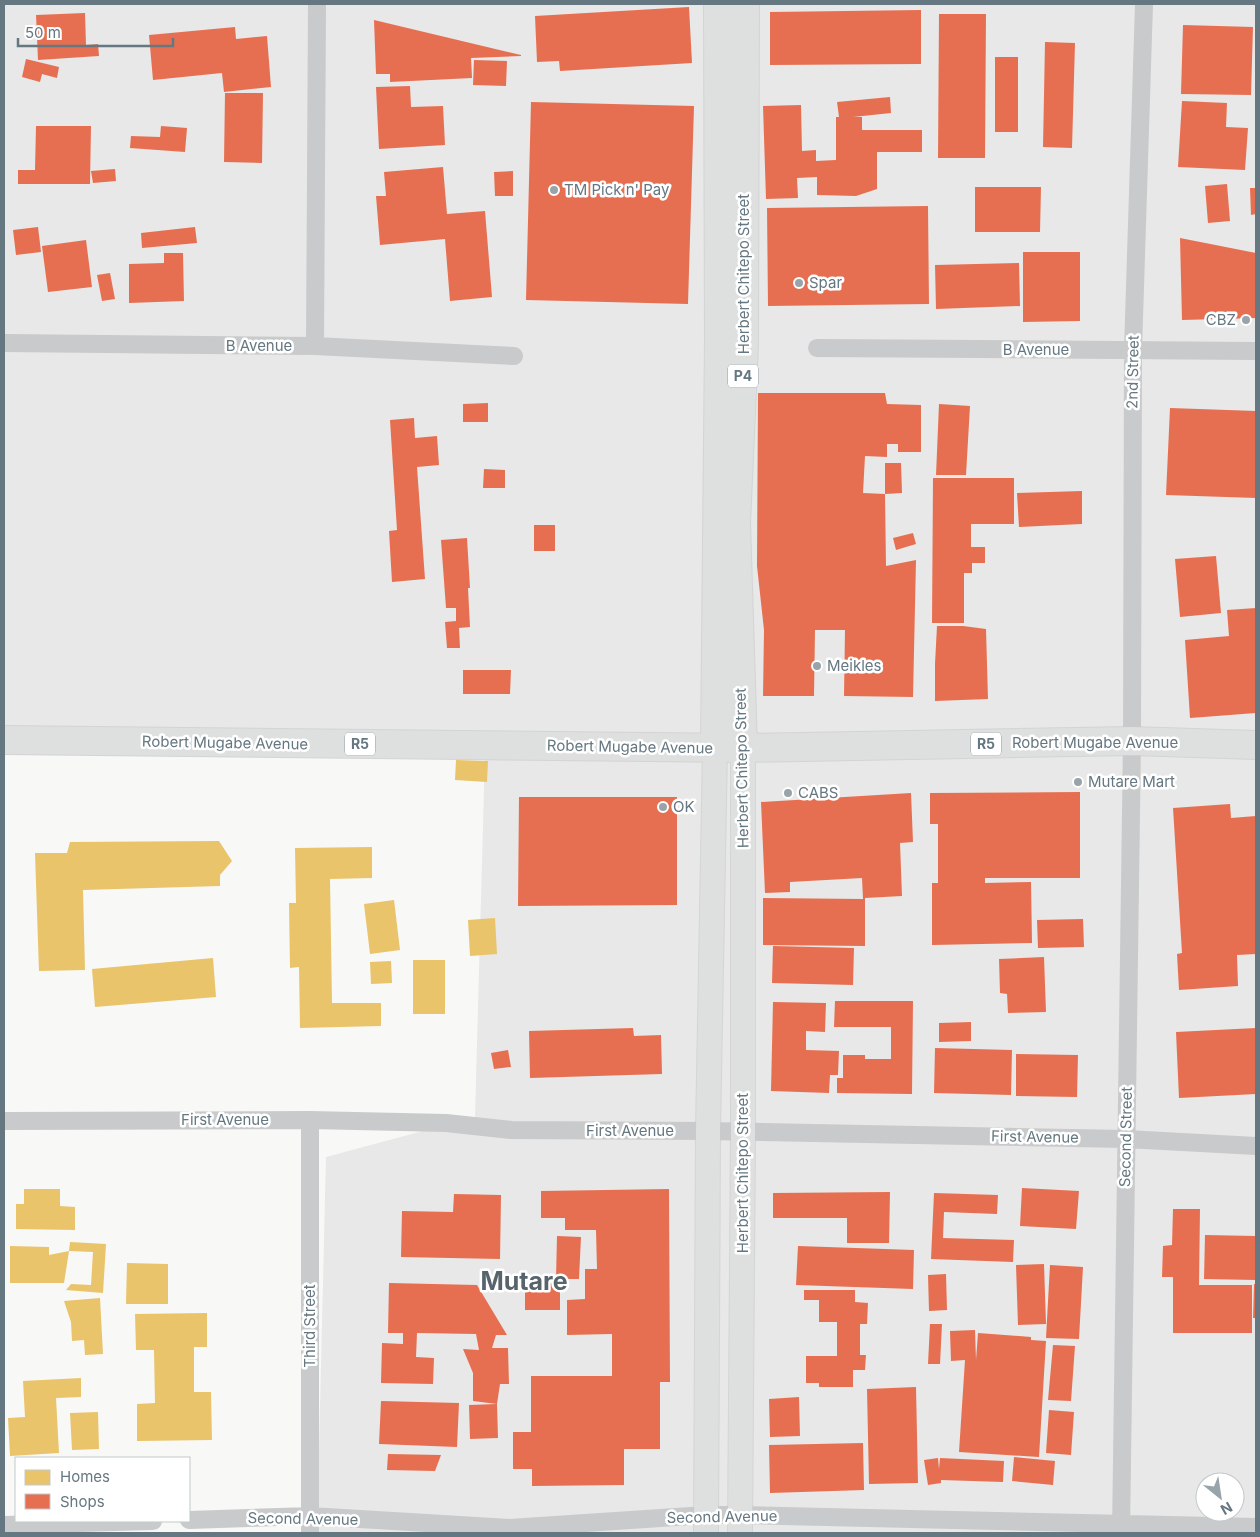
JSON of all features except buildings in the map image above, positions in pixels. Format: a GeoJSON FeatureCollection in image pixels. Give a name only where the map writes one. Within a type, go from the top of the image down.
{"type":"FeatureCollection","features":[{"type":"Feature","properties":{"kind":"highway","name":"Herbert Chitepo Street"},"geometry":{"type":"LineString","coordinates":[[715,747],[718,4]]}},
{"type":"Feature","properties":{"kind":"highway","name":"Herbert Chitepo Street"},"geometry":{"type":"LineString","coordinates":[[743,748],[736,523],[744,345],[745,4]]}},
{"type":"Feature","properties":{"kind":"highway","name":"Robert Mugabe Avenue"},"geometry":{"type":"LineString","coordinates":[[4,740],[743,748],[1132,741],[1256,745]]}},
{"type":"Feature","properties":{"kind":"main road","name":"Herbert Chitepo Street"},"geometry":{"type":"LineString","coordinates":[[706,1524],[708,1131],[715,747]]}},
{"type":"Feature","properties":{"kind":"main road","name":"Herbert Chitepo Street"},"geometry":{"type":"LineString","coordinates":[[740,1524],[743,748]]}},
{"type":"Feature","properties":{"kind":"street"},"geometry":{"type":"LineString","coordinates":[[314,346],[317,4]]}},
{"type":"Feature","properties":{"kind":"street","name":"2nd Street"},"geometry":{"type":"LineString","coordinates":[[1132,741],[1133,350],[1144,4]]}},
{"type":"Feature","properties":{"kind":"street","name":"B Avenue"},"geometry":{"type":"LineString","coordinates":[[4,343],[314,346],[514,356]]}},
{"type":"Feature","properties":{"kind":"street","name":"B Avenue"},"geometry":{"type":"LineString","coordinates":[[817,348],[1256,351]]}},
{"type":"Feature","properties":{"kind":"street","name":"Second Street"},"geometry":{"type":"LineString","coordinates":[[1121,1528],[1132,741]]}},
{"type":"Feature","properties":{"kind":"street","name":"First Avenue"},"geometry":{"type":"LineString","coordinates":[[4,1121],[310,1120],[446,1123],[511,1130],[708,1131],[1126,1139],[1256,1146]]}},
{"type":"Feature","properties":{"kind":"street","name":"Third Street"},"geometry":{"type":"LineString","coordinates":[[310,1120],[310,1525]]}},
{"type":"Feature","properties":{"kind":"street","name":"Second Avenue"},"geometry":{"type":"LineString","coordinates":[[190,1520],[310,1525],[510,1528],[706,1524],[1121,1528],[1256,1527]]}},
{"type":"Feature","properties":{"kind":"street"},"geometry":{"type":"LineString","coordinates":[[4,1525],[116,1522]]}},
{"type":"Feature","properties":{"kind":"shaded area"},"geometry":{"type":"Polygon","coordinates":[[[4,4],[1256,4],[1256,1533],[317,1533],[326,1157],[475,1117],[485,753],[4,753],[4,4]]]}},
{"type":"Feature","properties":{"kind":"place","name":"TM Pick n' Pay"},"geometry":{"type":"Point","coordinates":[554,190]}},
{"type":"Feature","properties":{"kind":"place","name":"Spar"},"geometry":{"type":"Point","coordinates":[799,283]}},
{"type":"Feature","properties":{"kind":"place","name":"CBZ"},"geometry":{"type":"Point","coordinates":[1246,320]}},
{"type":"Feature","properties":{"kind":"place","name":"Meikles"},"geometry":{"type":"Point","coordinates":[817,666]}},
{"type":"Feature","properties":{"kind":"place","name":"Mutare Mart"},"geometry":{"type":"Point","coordinates":[1078,782]}},
{"type":"Feature","properties":{"kind":"place","name":"CABS"},"geometry":{"type":"Point","coordinates":[788,793]}},
{"type":"Feature","properties":{"kind":"place","name":"OK"},"geometry":{"type":"Point","coordinates":[663,807]}},
{"type":"Feature","properties":{"kind":"district","name":"Mutare"},"geometry":{"type":"Point","coordinates":[524,1281]}}]}
